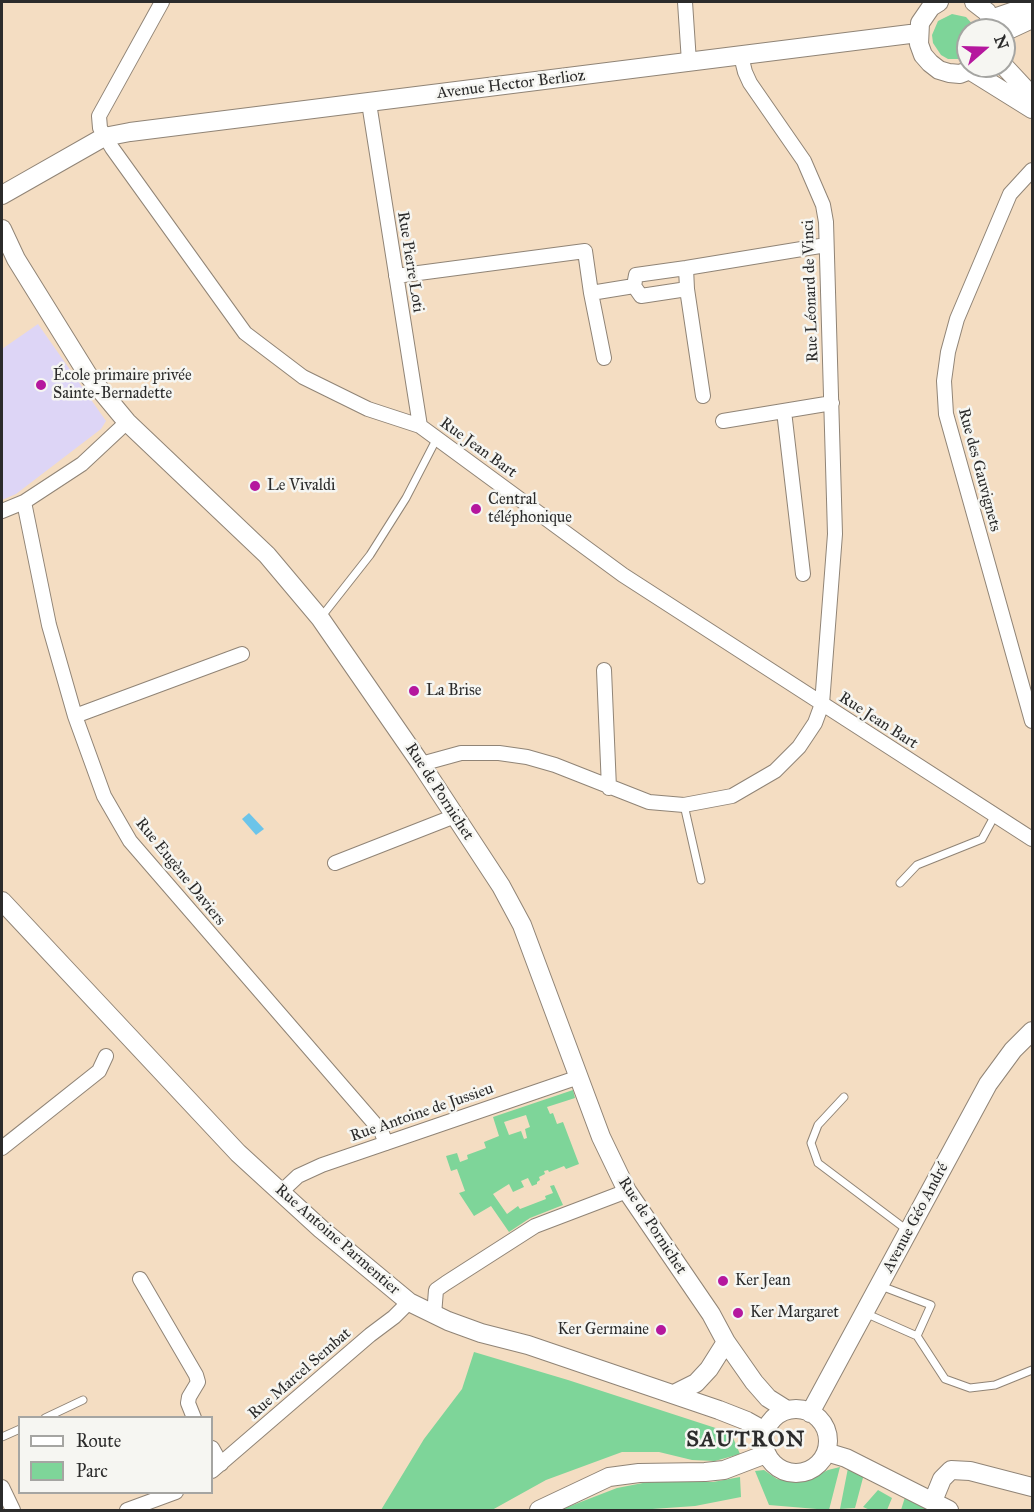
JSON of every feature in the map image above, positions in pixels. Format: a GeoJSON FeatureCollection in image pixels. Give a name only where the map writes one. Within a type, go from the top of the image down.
{"type":"FeatureCollection","features":[{"type":"Feature","properties":{"kind":"main road"},"geometry":{"type":"LineString","coordinates":[[975,2],[987,18]]}},
{"type":"Feature","properties":{"kind":"main road"},"geometry":{"type":"LineString","coordinates":[[932,3],[920,23],[919,44],[923,55],[930,63],[939,70],[956,74]]}},
{"type":"Feature","properties":{"kind":"main road"},"geometry":{"type":"LineString","coordinates":[[1005,18],[1032,5]]}},
{"type":"Feature","properties":{"kind":"main road"},"geometry":{"type":"LineString","coordinates":[[1016,26],[1032,19]]}},
{"type":"Feature","properties":{"kind":"main road","name":"Avenue Hector Berlioz"},"geometry":{"type":"LineString","coordinates":[[2,195],[105,137],[130,132],[369,104],[918,33]]}},
{"type":"Feature","properties":{"kind":"main road"},"geometry":{"type":"LineString","coordinates":[[989,78],[1032,109]]}},
{"type":"Feature","properties":{"kind":"main road"},"geometry":{"type":"LineString","coordinates":[[1015,78],[1032,96]]}},
{"type":"Feature","properties":{"kind":"main road","name":"Rue de Pornichet"},"geometry":{"type":"LineString","coordinates":[[2,229],[16,259],[88,375],[127,422],[267,555],[320,618],[421,764],[501,886],[522,925],[602,1137],[627,1191],[711,1314],[726,1342],[768,1398],[788,1410]]}},
{"type":"Feature","properties":{"kind":"main road","name":"Rue Antoine Parmentier"},"geometry":{"type":"LineString","coordinates":[[2,901],[238,1153],[321,1229],[409,1302],[434,1315],[481,1333],[528,1345],[747,1421],[756,1426],[764,1435]]}},
{"type":"Feature","properties":{"kind":"main road","name":"Avenue Géo André"},"geometry":{"type":"LineString","coordinates":[[810,1413],[988,1084],[1013,1050],[1032,1031]]}},
{"type":"Feature","properties":{"kind":"main road"},"geometry":{"type":"LineString","coordinates":[[674,1394],[696,1383],[709,1369],[726,1342]]}},
{"type":"Feature","properties":{"kind":"main road"},"geometry":{"type":"LineString","coordinates":[[788,1410],[803,1410],[810,1413],[820,1420],[826,1429],[828,1441],[826,1452],[818,1465],[805,1473],[782,1471],[766,1454],[764,1435],[770,1422],[788,1410]]}},
{"type":"Feature","properties":{"kind":"main road"},"geometry":{"type":"LineString","coordinates":[[826,1452],[846,1458],[949,1510]]}},
{"type":"Feature","properties":{"kind":"main road"},"geometry":{"type":"LineString","coordinates":[[539,1510],[609,1477],[639,1473],[724,1470],[766,1454]]}},
{"type":"Feature","properties":{"kind":"main road"},"geometry":{"type":"LineString","coordinates":[[933,1501],[942,1479],[951,1470],[969,1471],[1032,1487]]}},
{"type":"Feature","properties":{"kind":"street"},"geometry":{"type":"LineString","coordinates":[[105,137],[100,128],[99,116],[162,2]]}},
{"type":"Feature","properties":{"kind":"street"},"geometry":{"type":"LineString","coordinates":[[685,2],[689,62]]}},
{"type":"Feature","properties":{"kind":"street","name":"Rue Léonard de Vinci"},"geometry":{"type":"LineString","coordinates":[[741,56],[750,83],[804,161],[823,205],[826,222],[835,534],[822,704]]}},
{"type":"Feature","properties":{"kind":"street","name":"Rue Pierre Loti"},"geometry":{"type":"LineString","coordinates":[[369,104],[420,426]]}},
{"type":"Feature","properties":{"kind":"street","name":"Rue Jean Bart"},"geometry":{"type":"LineString","coordinates":[[105,137],[245,333],[303,377],[368,409],[420,426],[623,575],[1032,839]]}},
{"type":"Feature","properties":{"kind":"street","name":"Rue des Gauvignets"},"geometry":{"type":"LineString","coordinates":[[1032,170],[1010,194],[957,319],[948,352],[944,381],[946,414],[1032,721]]}},
{"type":"Feature","properties":{"kind":"street"},"geometry":{"type":"LineString","coordinates":[[687,289],[641,296],[634,286],[636,274],[825,245]]}},
{"type":"Feature","properties":{"kind":"street"},"geometry":{"type":"LineString","coordinates":[[396,276],[585,251],[604,358]]}},
{"type":"Feature","properties":{"kind":"street"},"geometry":{"type":"LineString","coordinates":[[686,268],[703,396]]}},
{"type":"Feature","properties":{"kind":"street"},"geometry":{"type":"LineString","coordinates":[[591,293],[634,286]]}},
{"type":"Feature","properties":{"kind":"street"},"geometry":{"type":"LineString","coordinates":[[723,421],[832,403]]}},
{"type":"Feature","properties":{"kind":"street"},"geometry":{"type":"LineString","coordinates":[[784,411],[803,574]]}},
{"type":"Feature","properties":{"kind":"street"},"geometry":{"type":"LineString","coordinates":[[2,512],[24,502],[82,464],[127,422]]}},
{"type":"Feature","properties":{"kind":"street","name":"Rue Eugène Daviers"},"geometry":{"type":"LineString","coordinates":[[24,502],[49,625],[75,716],[104,796],[130,841],[381,1131],[386,1143]]}},
{"type":"Feature","properties":{"kind":"street"},"geometry":{"type":"LineString","coordinates":[[75,716],[242,654]]}},
{"type":"Feature","properties":{"kind":"street"},"geometry":{"type":"LineString","coordinates":[[604,670],[609,788]]}},
{"type":"Feature","properties":{"kind":"street"},"geometry":{"type":"LineString","coordinates":[[421,764],[461,753],[499,753],[527,757],[555,765],[649,802],[684,805],[732,796],[775,771],[799,747],[815,723],[822,704]]}},
{"type":"Feature","properties":{"kind":"street"},"geometry":{"type":"LineString","coordinates":[[335,863],[455,816]]}},
{"type":"Feature","properties":{"kind":"street"},"geometry":{"type":"LineString","coordinates":[[2,1149],[99,1071],[106,1056]]}},
{"type":"Feature","properties":{"kind":"street","name":"Rue Antoine de Jussieu"},"geometry":{"type":"LineString","coordinates":[[281,1192],[298,1176],[322,1165],[579,1077]]}},
{"type":"Feature","properties":{"kind":"street"},"geometry":{"type":"LineString","coordinates":[[434,1315],[436,1290],[446,1283],[535,1226],[627,1191]]}},
{"type":"Feature","properties":{"kind":"street"},"geometry":{"type":"LineString","coordinates":[[140,1279],[196,1375],[198,1382],[188,1403],[193,1416]]}},
{"type":"Feature","properties":{"kind":"street","name":"Rue Marcel Sembat"},"geometry":{"type":"LineString","coordinates":[[216,1467],[409,1302]]}},
{"type":"Feature","properties":{"kind":"street"},"geometry":{"type":"LineString","coordinates":[[2,1487],[13,1510]]}},
{"type":"Feature","properties":{"kind":"street"},"geometry":{"type":"LineString","coordinates":[[127,1510],[171,1494]]}},
{"type":"Feature","properties":{"kind":"lane"},"geometry":{"type":"LineString","coordinates":[[320,618],[370,555],[406,498],[437,438]]}},
{"type":"Feature","properties":{"kind":"lane"},"geometry":{"type":"LineString","coordinates":[[684,805],[701,880]]}},
{"type":"Feature","properties":{"kind":"lane"},"geometry":{"type":"LineString","coordinates":[[900,883],[917,865],[982,839],[995,815]]}},
{"type":"Feature","properties":{"kind":"lane"},"geometry":{"type":"LineString","coordinates":[[844,1097],[818,1125],[811,1143],[818,1163],[909,1231]]}},
{"type":"Feature","properties":{"kind":"lane"},"geometry":{"type":"LineString","coordinates":[[880,1285],[931,1305],[917,1336]]}},
{"type":"Feature","properties":{"kind":"lane"},"geometry":{"type":"LineString","coordinates":[[865,1313],[917,1336],[945,1379],[970,1388],[995,1385],[1032,1370]]}},
{"type":"Feature","properties":{"kind":"lane"},"geometry":{"type":"LineString","coordinates":[[49,1416],[83,1400]]}},
{"type":"Feature","properties":{"kind":"lane"},"geometry":{"type":"LineString","coordinates":[[2,1437],[18,1430]]}},
{"type":"Feature","properties":{"kind":"shaded area","name":"École primaire privée Sainte-Bernadette"},"geometry":{"type":"Polygon","coordinates":[[[38,324],[106,421],[101,429],[16,494],[2,500],[2,349],[38,324]]]}},
{"type":"Feature","properties":{"kind":"green space"},"geometry":{"type":"Polygon","coordinates":[[[952,14],[967,18],[956,18],[956,59],[948,59],[941,55],[933,43],[932,35],[938,21],[952,14]]]}},
{"type":"Feature","properties":{"kind":"green space"},"geometry":{"type":"Polygon","coordinates":[[[573,1090],[575,1098],[547,1107],[550,1114],[553,1113],[557,1124],[563,1122],[579,1164],[566,1169],[564,1166],[549,1172],[544,1171],[545,1174],[539,1177],[537,1184],[532,1186],[528,1178],[521,1181],[524,1187],[513,1192],[509,1184],[493,1194],[507,1214],[518,1206],[520,1209],[546,1199],[545,1196],[553,1193],[550,1186],[554,1185],[563,1205],[530,1218],[509,1232],[491,1206],[474,1216],[459,1193],[465,1191],[457,1169],[451,1171],[446,1156],[457,1153],[460,1162],[468,1159],[467,1155],[486,1148],[484,1142],[499,1136],[493,1117],[573,1090]],[[526,1115],[504,1122],[509,1135],[521,1131],[524,1139],[527,1138],[525,1129],[530,1127],[526,1115]]]}},
{"type":"Feature","properties":{"kind":"green space"},"geometry":{"type":"Polygon","coordinates":[[[474,1352],[731,1433],[740,1454],[715,1461],[692,1460],[659,1452],[622,1452],[546,1480],[492,1510],[381,1510],[424,1439],[462,1389],[474,1352]]]}},
{"type":"Feature","properties":{"kind":"green space"},"geometry":{"type":"Polygon","coordinates":[[[840,1467],[829,1510],[769,1505],[755,1471],[764,1470],[777,1479],[797,1482],[806,1481],[840,1467]]]}},
{"type":"Feature","properties":{"kind":"green space"},"geometry":{"type":"Polygon","coordinates":[[[848,1468],[864,1474],[855,1508],[840,1509],[848,1468]]]}},
{"type":"Feature","properties":{"kind":"green space"},"geometry":{"type":"Polygon","coordinates":[[[740,1477],[741,1497],[695,1506],[638,1510],[560,1510],[617,1488],[648,1482],[713,1482],[740,1477]]]}},
{"type":"Feature","properties":{"kind":"green space"},"geometry":{"type":"Polygon","coordinates":[[[878,1490],[892,1498],[887,1510],[870,1510],[863,1507],[878,1490]]]}},
{"type":"Feature","properties":{"kind":"green space"},"geometry":{"type":"Polygon","coordinates":[[[906,1494],[930,1507],[928,1510],[901,1510],[906,1494]]]}},
{"type":"Feature","properties":{"kind":"water"},"geometry":{"type":"Polygon","coordinates":[[[249,813],[264,829],[256,835],[242,819],[249,813]]]}},
{"type":"Feature","properties":{"kind":"place","name":"École primaire privée Sainte-Bernadette"},"geometry":{"type":"Point","coordinates":[41,385]}},
{"type":"Feature","properties":{"kind":"place","name":"Le Vivaldi"},"geometry":{"type":"Point","coordinates":[255,486]}},
{"type":"Feature","properties":{"kind":"place","name":"Central téléphonique"},"geometry":{"type":"Point","coordinates":[476,509]}},
{"type":"Feature","properties":{"kind":"place","name":"La Brise"},"geometry":{"type":"Point","coordinates":[414,691]}},
{"type":"Feature","properties":{"kind":"place","name":"Ker Jean"},"geometry":{"type":"Point","coordinates":[723,1281]}},
{"type":"Feature","properties":{"kind":"place","name":"Ker Margaret"},"geometry":{"type":"Point","coordinates":[738,1313]}},
{"type":"Feature","properties":{"kind":"place","name":"Ker Germaine"},"geometry":{"type":"Point","coordinates":[661,1330]}},
{"type":"Feature","properties":{"kind":"district","name":"SAUTRON"},"geometry":{"type":"Point","coordinates":[746,1441]}}]}
